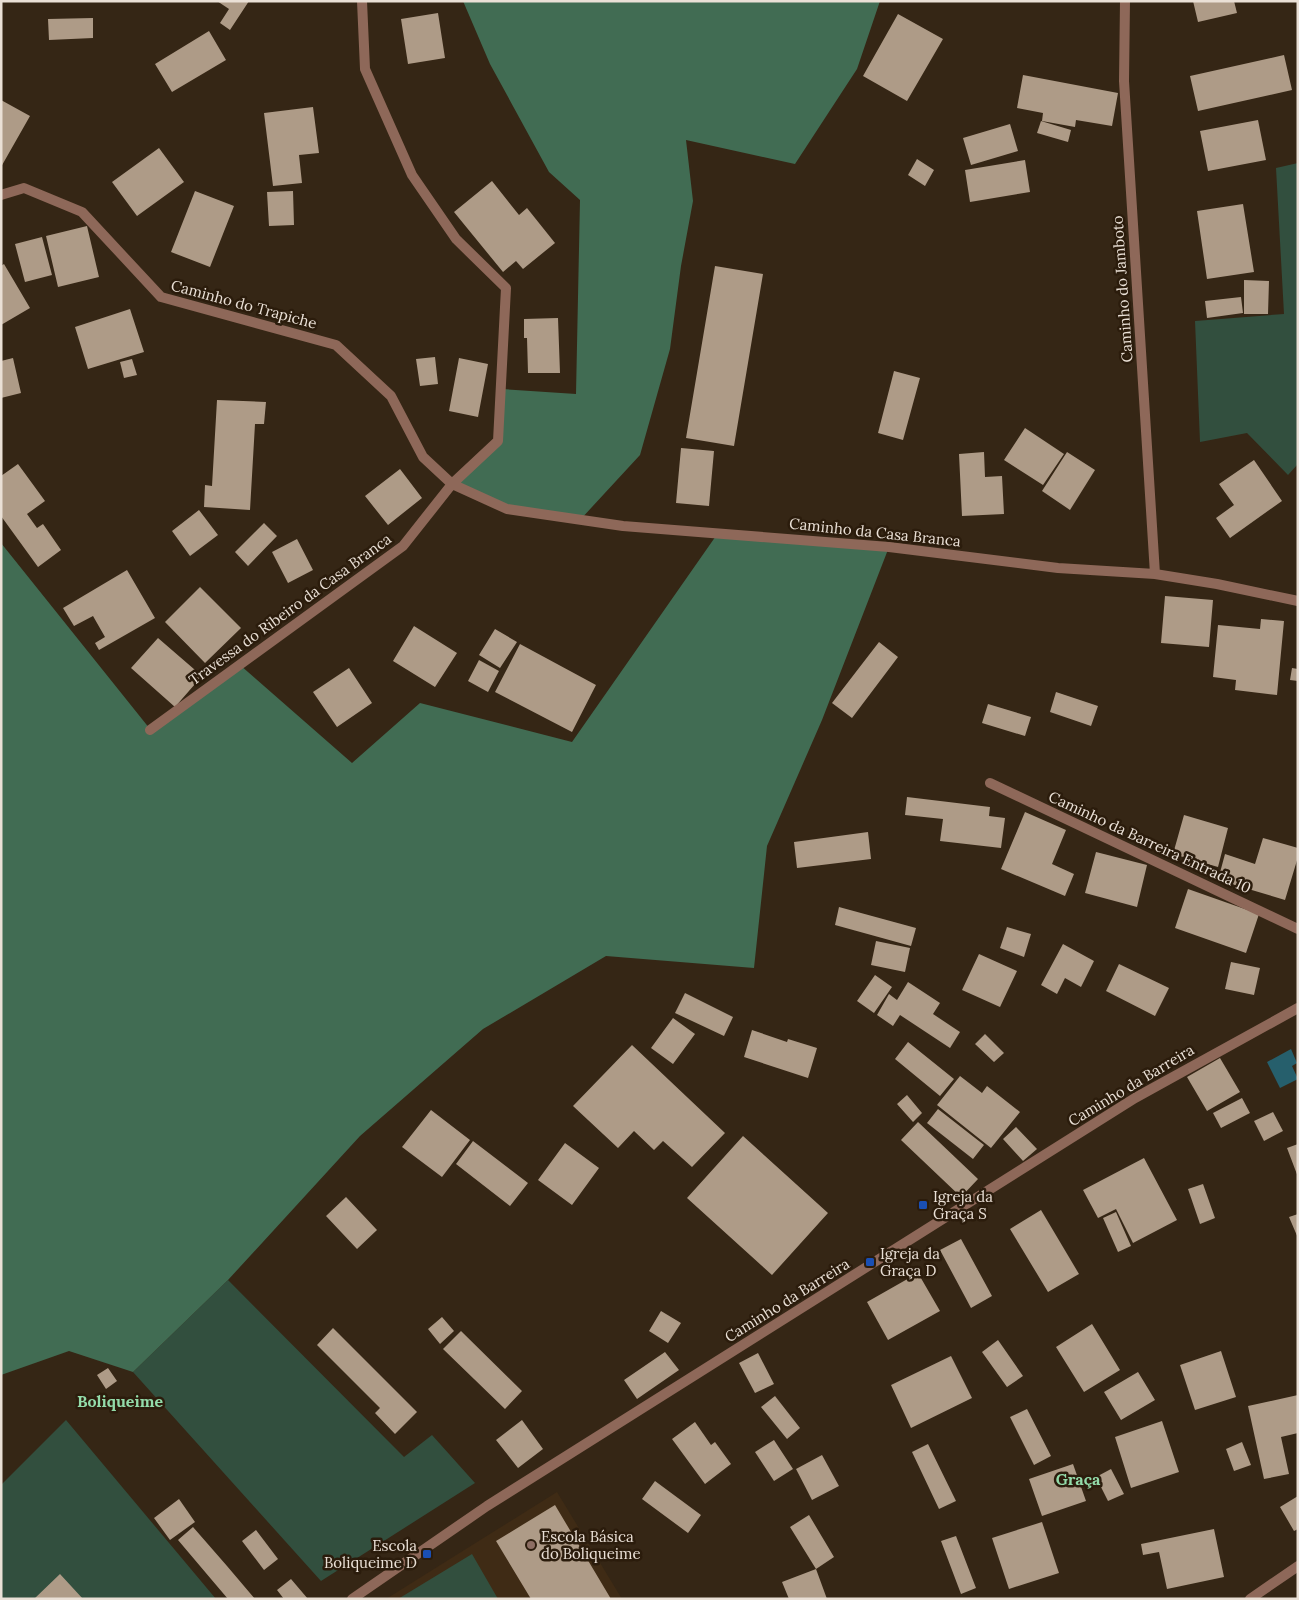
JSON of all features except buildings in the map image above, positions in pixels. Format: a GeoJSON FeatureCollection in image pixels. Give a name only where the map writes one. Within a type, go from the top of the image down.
{"type":"FeatureCollection","features":[{"type":"Feature","properties":{"kind":"street","name":"Travessa do Ribeiro da Casa Branca"},"geometry":{"type":"LineString","coordinates":[[150,730],[403,546],[452,484],[498,441],[506,288],[456,239],[412,176],[365,69],[362,1]]}},
{"type":"Feature","properties":{"kind":"street","name":"Caminho do Jamboto"},"geometry":{"type":"LineString","coordinates":[[1125,1],[1124,81],[1155,574]]}},
{"type":"Feature","properties":{"kind":"street","name":"Caminho do Trapiche"},"geometry":{"type":"LineString","coordinates":[[1,195],[24,188],[82,212],[161,297],[336,345],[391,396],[423,457],[452,484]]}},
{"type":"Feature","properties":{"kind":"street","name":"Caminho da Casa Branca"},"geometry":{"type":"LineString","coordinates":[[452,484],[508,509],[623,526],[889,547],[1058,568],[1155,574],[1217,584],[1298,601]]}},
{"type":"Feature","properties":{"kind":"street","name":"Caminho da Barreira Entrada 10"},"geometry":{"type":"LineString","coordinates":[[990,783],[1298,929]]}},
{"type":"Feature","properties":{"kind":"street","name":"Caminho da Barreira"},"geometry":{"type":"LineString","coordinates":[[352,1599],[487,1506],[1135,1098],[1298,1008]]}},
{"type":"Feature","properties":{"kind":"street"},"geometry":{"type":"LineString","coordinates":[[1250,1599],[1298,1566]]}},
{"type":"Feature","properties":{"kind":"shaded area","name":"Escola Básica do Boliqueime"},"geometry":{"type":"Polygon","coordinates":[[[557,1492],[622,1599],[386,1599],[557,1492]]]}},
{"type":"Feature","properties":{"kind":"green space"},"geometry":{"type":"Polygon","coordinates":[[[463,1],[880,1],[857,69],[795,164],[686,140],[693,201],[681,266],[670,349],[640,455],[580,520],[507,509],[452,484],[498,441],[502,389],[576,394],[580,200],[549,172],[490,64],[463,1]]]}},
{"type":"Feature","properties":{"kind":"green space"},"geometry":{"type":"Polygon","coordinates":[[[1298,163],[1298,464],[1288,475],[1247,433],[1200,442],[1195,321],[1284,314],[1276,168],[1298,163]]]}},
{"type":"Feature","properties":{"kind":"green space"},"geometry":{"type":"Polygon","coordinates":[[[718,533],[889,547],[822,720],[767,846],[754,968],[606,956],[483,1029],[360,1136],[228,1280],[133,1372],[69,1351],[1,1375],[1,543],[150,729],[240,665],[352,763],[420,703],[572,742],[718,533]]]}},
{"type":"Feature","properties":{"kind":"green space"},"geometry":{"type":"Polygon","coordinates":[[[228,1280],[404,1457],[432,1435],[475,1483],[321,1581],[133,1372],[228,1280]]]}},
{"type":"Feature","properties":{"kind":"green space"},"geometry":{"type":"Polygon","coordinates":[[[66,1420],[216,1599],[1,1599],[1,1485],[66,1420]]]}},
{"type":"Feature","properties":{"kind":"green space"},"geometry":{"type":"Polygon","coordinates":[[[472,1554],[498,1599],[398,1599],[472,1554]]]}},
{"type":"Feature","properties":{"kind":"water"},"geometry":{"type":"Polygon","coordinates":[[[1291,1049],[1297,1063],[1292,1066],[1298,1079],[1280,1088],[1267,1062],[1291,1049]]]}},
{"type":"Feature","properties":{"kind":"place","name":"Igreja da Graça S"},"geometry":{"type":"Point","coordinates":[923,1205]}},
{"type":"Feature","properties":{"kind":"place","name":"Igreja da Graça D"},"geometry":{"type":"Point","coordinates":[870,1262]}},
{"type":"Feature","properties":{"kind":"place","name":"Escola Básica do Boliqueime"},"geometry":{"type":"Point","coordinates":[531,1545]}},
{"type":"Feature","properties":{"kind":"place","name":"Escola Boliqueime D"},"geometry":{"type":"Point","coordinates":[427,1554]}},
{"type":"Feature","properties":{"kind":"district","name":"Boliqueime"},"geometry":{"type":"Point","coordinates":[120,1401]}},
{"type":"Feature","properties":{"kind":"district","name":"Graça"},"geometry":{"type":"Point","coordinates":[1078,1479]}}]}
